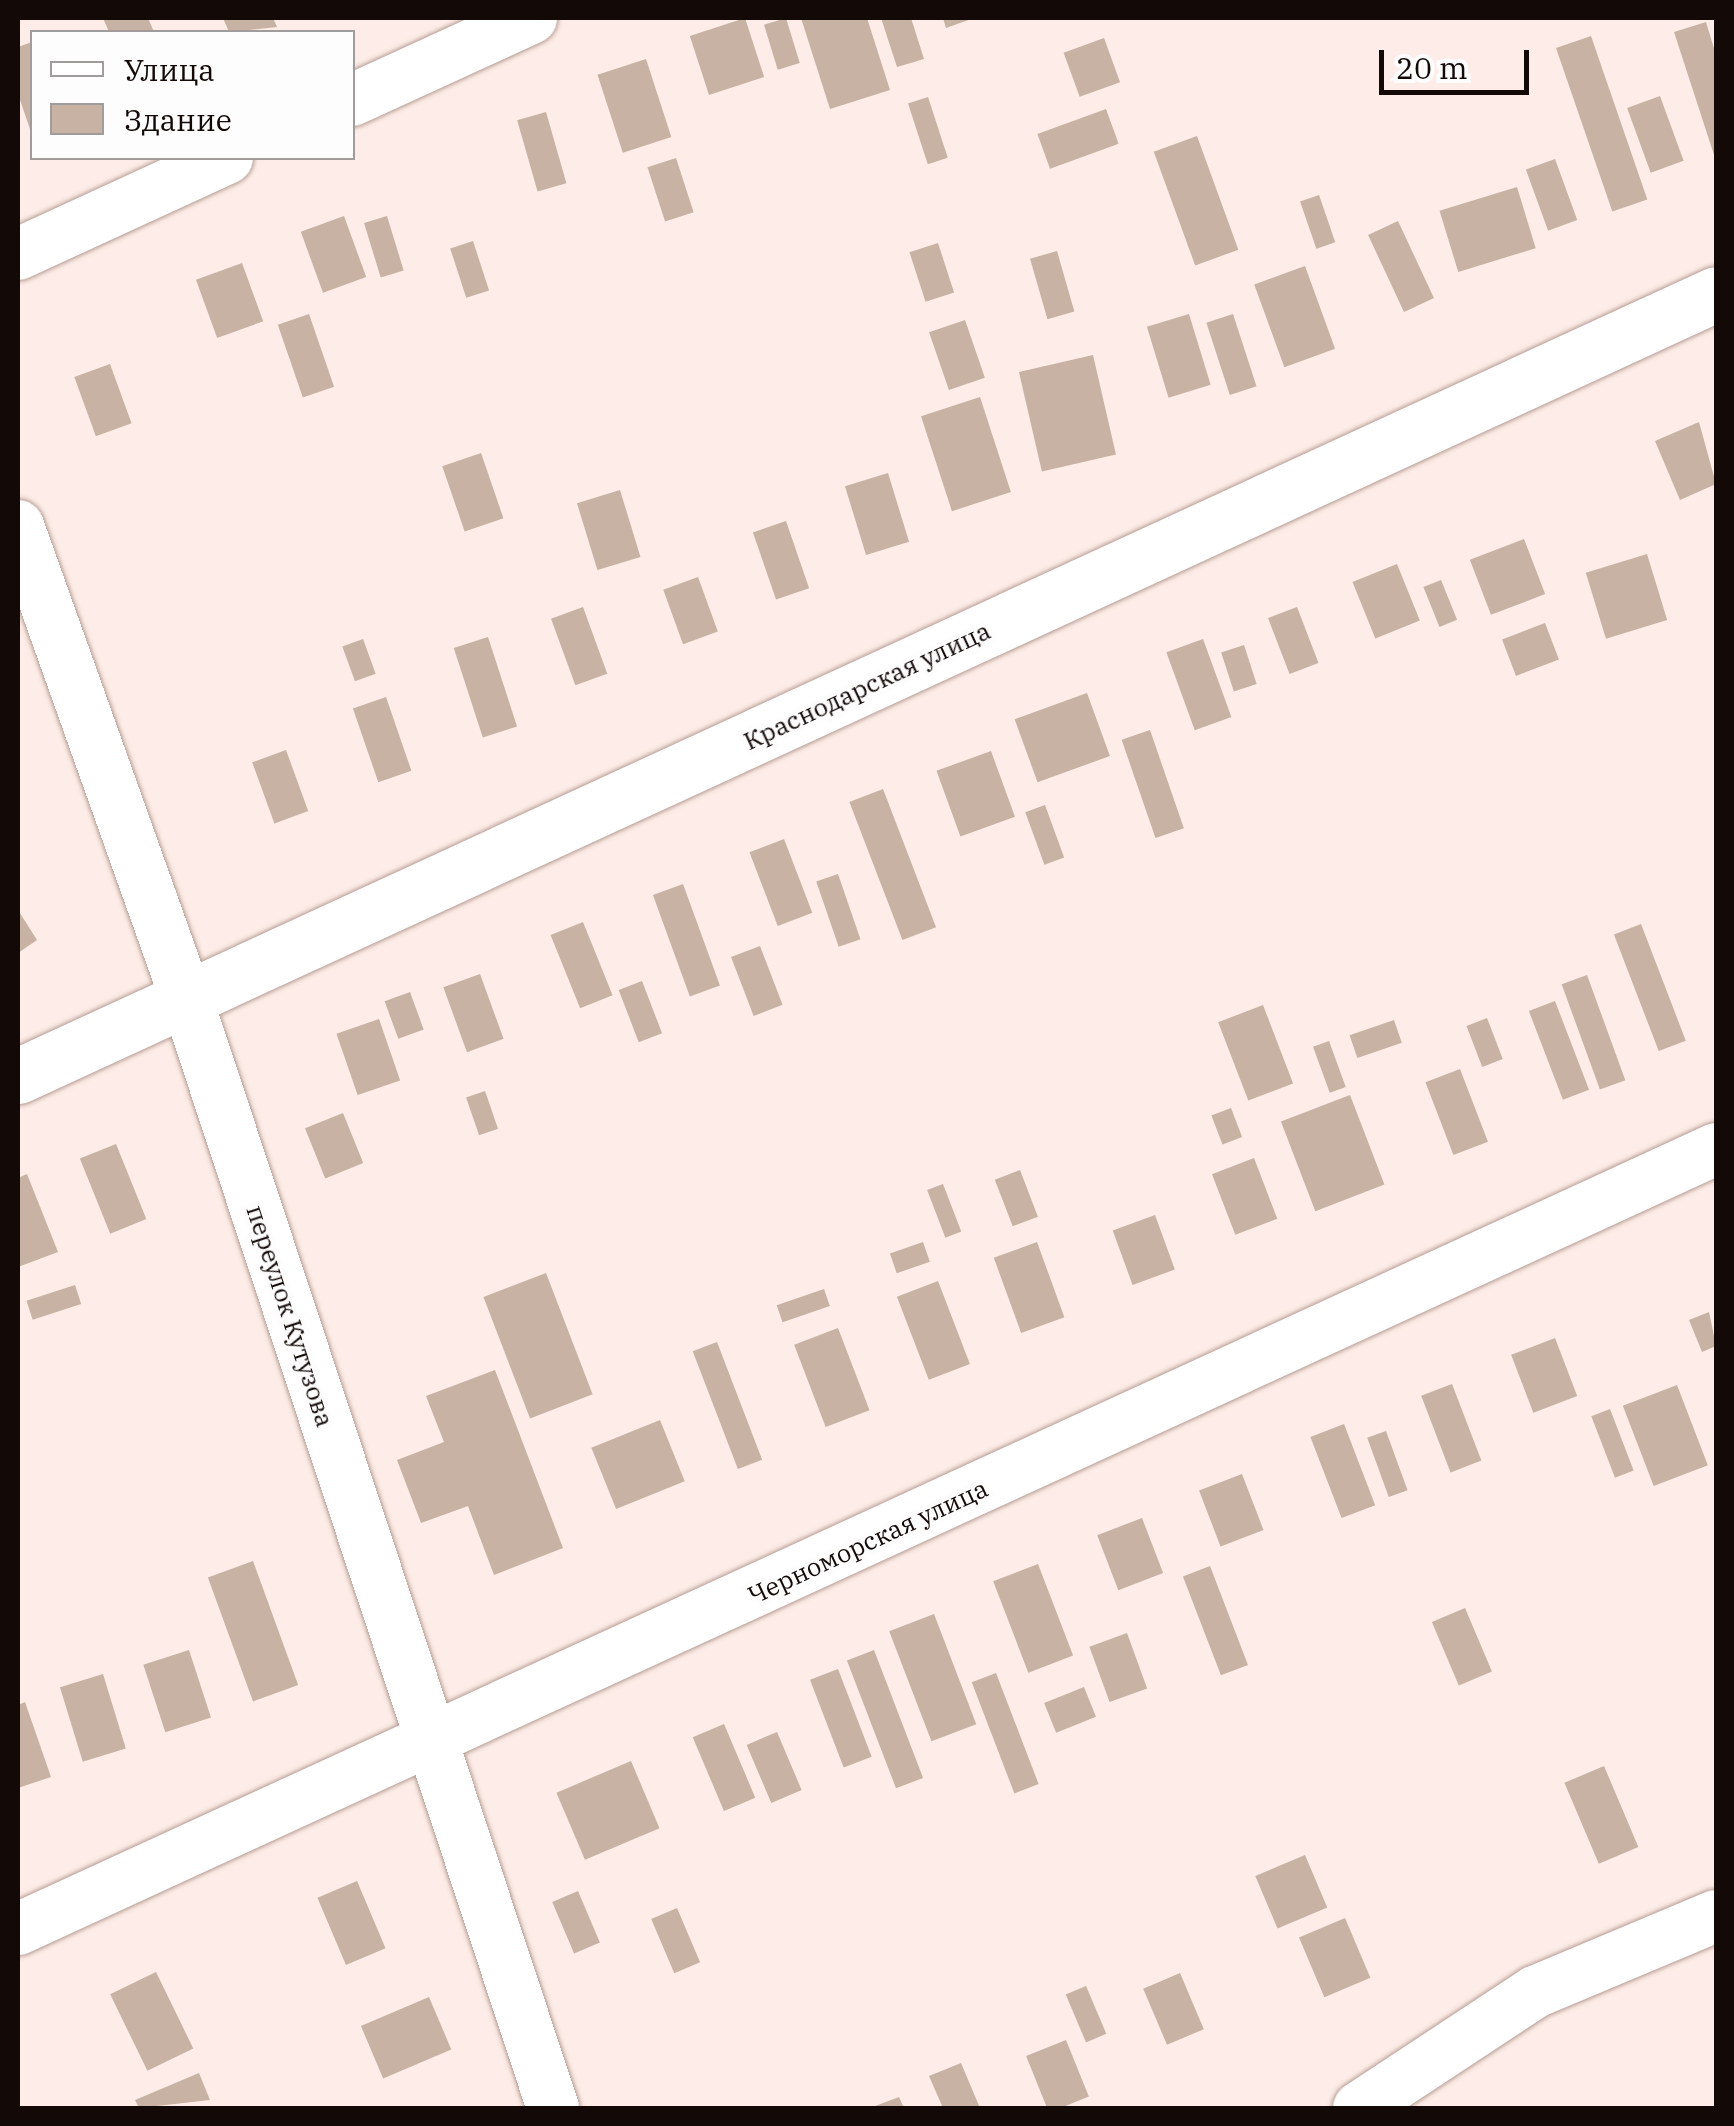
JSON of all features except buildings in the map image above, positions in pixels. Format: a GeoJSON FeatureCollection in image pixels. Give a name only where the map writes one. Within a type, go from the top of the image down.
{"type":"FeatureCollection","features":[{"type":"Feature","properties":{"kind":"street"},"geometry":{"type":"LineString","coordinates":[[355,99],[531,18]]}},
{"type":"Feature","properties":{"kind":"street"},"geometry":{"type":"LineString","coordinates":[[18,254],[223,160]]}},
{"type":"Feature","properties":{"kind":"street","name":"Краснодарская улица"},"geometry":{"type":"LineString","coordinates":[[18,1076],[1716,294]]}},
{"type":"Feature","properties":{"kind":"street","name":"переулок Кутузова"},"geometry":{"type":"LineString","coordinates":[[18,526],[187,1000],[553,2108]]}},
{"type":"Feature","properties":{"kind":"street","name":"Черноморская улица"},"geometry":{"type":"LineString","coordinates":[[18,1929],[430,1744],[1716,1150]]}},
{"type":"Feature","properties":{"kind":"street"},"geometry":{"type":"LineString","coordinates":[[1359,2108],[1534,1992],[1716,1916]]}}]}
